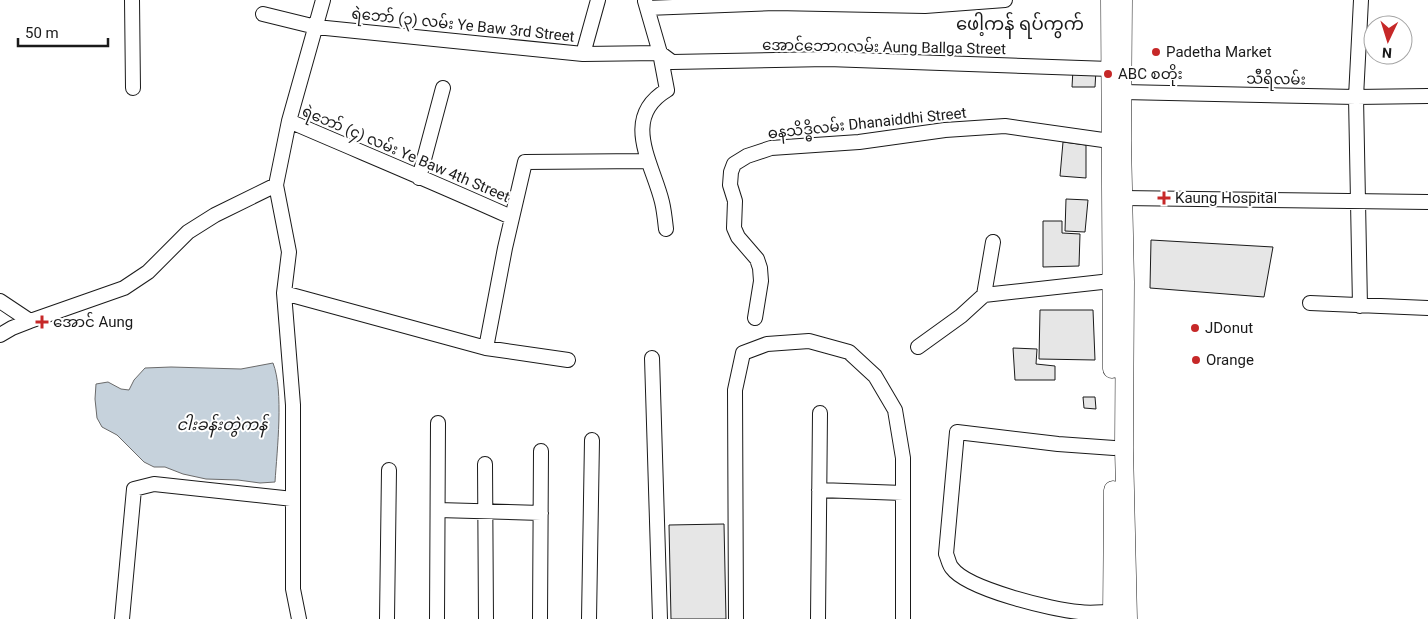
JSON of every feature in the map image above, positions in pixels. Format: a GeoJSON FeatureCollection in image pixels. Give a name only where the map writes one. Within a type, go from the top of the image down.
{"type":"FeatureCollection","features":[{"type":"Feature","properties":{"kind":"main road"},"geometry":{"type":"LineString","coordinates":[[1110,0],[1110,141],[1118,282],[1124,448],[1120,615]]}},
{"type":"Feature","properties":{"kind":"main road"},"geometry":{"type":"LineString","coordinates":[[1120,615],[1114,448],[1118,282],[1123,198],[1123,0]]}},
{"type":"Feature","properties":{"kind":"street"},"geometry":{"type":"LineString","coordinates":[[132,0],[133,88]]}},
{"type":"Feature","properties":{"kind":"street"},"geometry":{"type":"LineString","coordinates":[[299,619],[293,589],[293,405],[284,293],[289,252],[276,185],[289,121],[323,0]]}},
{"type":"Feature","properties":{"kind":"street"},"geometry":{"type":"LineString","coordinates":[[583,54],[598,0]]}},
{"type":"Feature","properties":{"kind":"street"},"geometry":{"type":"LineString","coordinates":[[666,229],[662,201],[643,147],[644,114],[659,95],[667,90],[660,53],[646,4],[775,3],[925,6],[1005,0]]}},
{"type":"Feature","properties":{"kind":"street"},"geometry":{"type":"LineString","coordinates":[[1360,306],[1356,97],[1361,0]]}},
{"type":"Feature","properties":{"kind":"street","name":"ရဲဘော် (၃) လမ်း Ye Baw 3rd Street"},"geometry":{"type":"LineString","coordinates":[[263,14],[316,27],[583,54],[660,53]]}},
{"type":"Feature","properties":{"kind":"street","name":"အောင်ဘောဂလမ်း Aung Ballga Street"},"geometry":{"type":"LineString","coordinates":[[660,53],[672,62],[828,60],[1110,69]]}},
{"type":"Feature","properties":{"kind":"street"},"geometry":{"type":"LineString","coordinates":[[419,178],[443,88]]}},
{"type":"Feature","properties":{"kind":"street","name":"သီရိလမ်း"},"geometry":{"type":"LineString","coordinates":[[1123,92],[1356,97],[1428,96]]}},
{"type":"Feature","properties":{"kind":"street","name":"ရဲဘော် (၄) လမ်း Ye Baw 4th Street"},"geometry":{"type":"LineString","coordinates":[[289,121],[419,178],[447,188],[511,218]]}},
{"type":"Feature","properties":{"kind":"street","name":"ဓနသိဒ္ဓိလမ်း Dhanaiddhi Street"},"geometry":{"type":"LineString","coordinates":[[754,318],[761,281],[760,268],[756,259],[738,238],[734,228],[735,201],[730,184],[734,164],[747,156],[771,148],[859,142],[945,130],[1004,126],[1110,141]]}},
{"type":"Feature","properties":{"kind":"street"},"geometry":{"type":"LineString","coordinates":[[486,348],[511,218],[525,162],[647,160]]}},
{"type":"Feature","properties":{"kind":"street"},"geometry":{"type":"LineString","coordinates":[[0,335],[30,321],[124,288],[148,272],[188,232],[215,215],[276,185]]}},
{"type":"Feature","properties":{"kind":"street"},"geometry":{"type":"LineString","coordinates":[[1123,198],[1428,202]]}},
{"type":"Feature","properties":{"kind":"street"},"geometry":{"type":"LineString","coordinates":[[984,295],[993,242]]}},
{"type":"Feature","properties":{"kind":"street"},"geometry":{"type":"LineString","coordinates":[[918,347],[961,316],[984,295],[1118,282]]}},
{"type":"Feature","properties":{"kind":"street"},"geometry":{"type":"LineString","coordinates":[[284,293],[486,348],[568,360]]}},
{"type":"Feature","properties":{"kind":"street"},"geometry":{"type":"LineString","coordinates":[[0,301],[30,321]]}},
{"type":"Feature","properties":{"kind":"street"},"geometry":{"type":"LineString","coordinates":[[1310,303],[1428,308]]}},
{"type":"Feature","properties":{"kind":"street"},"geometry":{"type":"LineString","coordinates":[[736,619],[735,390],[743,353],[767,344],[809,341],[849,352],[875,376],[895,410],[903,458],[903,619]]}},
{"type":"Feature","properties":{"kind":"street"},"geometry":{"type":"LineString","coordinates":[[652,358],[660,619]]}},
{"type":"Feature","properties":{"kind":"street"},"geometry":{"type":"LineString","coordinates":[[818,619],[820,413]]}},
{"type":"Feature","properties":{"kind":"street"},"geometry":{"type":"LineString","coordinates":[[438,423],[438,619]]}},
{"type":"Feature","properties":{"kind":"street"},"geometry":{"type":"LineString","coordinates":[[1114,448],[1058,444],[957,432],[946,554],[952,569],[966,579],[994,591],[1037,604],[1080,613],[1120,615]]}},
{"type":"Feature","properties":{"kind":"street"},"geometry":{"type":"LineString","coordinates":[[589,619],[592,440]]}},
{"type":"Feature","properties":{"kind":"street"},"geometry":{"type":"LineString","coordinates":[[540,619],[541,451]]}},
{"type":"Feature","properties":{"kind":"street"},"geometry":{"type":"LineString","coordinates":[[485,464],[486,619]]}},
{"type":"Feature","properties":{"kind":"street"},"geometry":{"type":"LineString","coordinates":[[387,619],[389,470]]}},
{"type":"Feature","properties":{"kind":"street"},"geometry":{"type":"LineString","coordinates":[[122,619],[134,489],[154,484],[293,500]]}},
{"type":"Feature","properties":{"kind":"street"},"geometry":{"type":"LineString","coordinates":[[819,490],[903,493]]}},
{"type":"Feature","properties":{"kind":"street"},"geometry":{"type":"LineString","coordinates":[[438,510],[541,513]]}},
{"type":"Feature","properties":{"kind":"water","name":"ငါးခန်းတွဲကန်"},"geometry":{"type":"Polygon","coordinates":[[[273,363],[279,405],[275,482],[260,483],[206,479],[183,474],[165,467],[154,467],[144,462],[117,435],[102,427],[97,418],[96,384],[108,382],[121,389],[129,390],[134,380],[145,368],[241,369],[273,363]]]}},
{"type":"Feature","properties":{"kind":"building"},"geometry":{"type":"Polygon","coordinates":[[[1073,69],[1096,70],[1095,87],[1072,87],[1073,69]]]}},
{"type":"Feature","properties":{"kind":"building"},"geometry":{"type":"Polygon","coordinates":[[[1063,142],[1086,145],[1086,178],[1060,176],[1063,142]]]}},
{"type":"Feature","properties":{"kind":"building"},"geometry":{"type":"Polygon","coordinates":[[[1066,199],[1088,200],[1085,232],[1065,231],[1066,199]]]}},
{"type":"Feature","properties":{"kind":"building"},"geometry":{"type":"Polygon","coordinates":[[[1043,221],[1062,221],[1062,233],[1080,234],[1079,266],[1043,267],[1043,221]]]}},
{"type":"Feature","properties":{"kind":"building"},"geometry":{"type":"Polygon","coordinates":[[[1151,240],[1273,247],[1264,297],[1150,288],[1151,240]]]}},
{"type":"Feature","properties":{"kind":"building"},"geometry":{"type":"Polygon","coordinates":[[[1040,310],[1093,310],[1095,360],[1039,359],[1040,310]]]}},
{"type":"Feature","properties":{"kind":"building"},"geometry":{"type":"Polygon","coordinates":[[[1013,348],[1037,349],[1036,364],[1055,366],[1055,380],[1015,380],[1013,348]]]}},
{"type":"Feature","properties":{"kind":"building"},"geometry":{"type":"Polygon","coordinates":[[[1083,397],[1095,397],[1096,409],[1084,408],[1083,397]]]}},
{"type":"Feature","properties":{"kind":"building"},"geometry":{"type":"Polygon","coordinates":[[[724,524],[726,619],[671,619],[669,525],[724,524]]]}},
{"type":"Feature","properties":{"kind":"place","name":"Padetha Market"},"geometry":{"type":"Point","coordinates":[1156,52]}},
{"type":"Feature","properties":{"kind":"place","name":"ABC စတိုး"},"geometry":{"type":"Point","coordinates":[1108,74]}},
{"type":"Feature","properties":{"kind":"place","name":"Kaung Hospital"},"geometry":{"type":"Point","coordinates":[1164,198]}},
{"type":"Feature","properties":{"kind":"place","name":"အောင် Aung"},"geometry":{"type":"Point","coordinates":[42,322]}},
{"type":"Feature","properties":{"kind":"place","name":"JDonut"},"geometry":{"type":"Point","coordinates":[1195,328]}},
{"type":"Feature","properties":{"kind":"place","name":"Orange"},"geometry":{"type":"Point","coordinates":[1196,360]}},
{"type":"Feature","properties":{"kind":"district","name":"ဖေါ့ကန် ရပ်ကွက်"},"geometry":{"type":"Point","coordinates":[1020,24]}}]}
